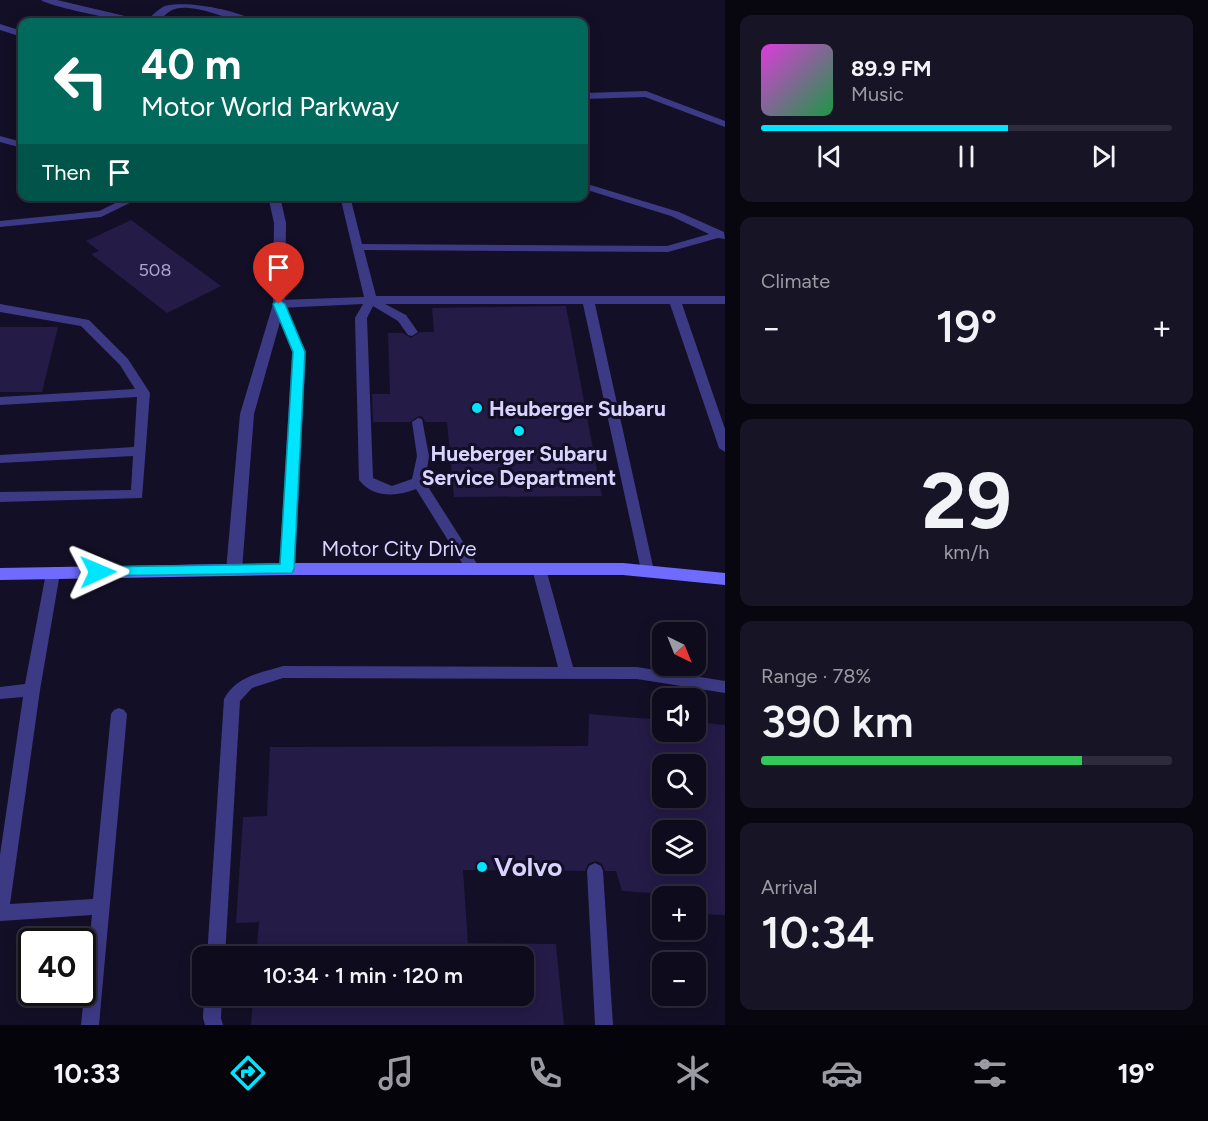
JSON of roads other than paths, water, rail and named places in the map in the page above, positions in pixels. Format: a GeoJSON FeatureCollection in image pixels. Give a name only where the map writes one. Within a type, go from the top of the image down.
{"type":"FeatureCollection","features":[{"type":"Feature","properties":{"kind":"street"},"geometry":{"type":"LineString","coordinates":[[0,27],[18,33]]}},
{"type":"Feature","properties":{"kind":"street"},"geometry":{"type":"LineString","coordinates":[[234,570],[247,414],[279,304],[280,223],[274,201]]}},
{"type":"Feature","properties":{"kind":"street"},"geometry":{"type":"LineString","coordinates":[[279,304],[299,352],[287,569]]}},
{"type":"Feature","properties":{"kind":"street","name":"Motor City Drive"},"geometry":{"type":"LineString","coordinates":[[0,574],[287,569],[539,569],[647,571],[725,579]]}},
{"type":"Feature","properties":{"kind":"lane"},"geometry":{"type":"LineString","coordinates":[[45,0],[126,18]]}},
{"type":"Feature","properties":{"kind":"lane"},"geometry":{"type":"LineString","coordinates":[[155,18],[170,6],[197,2],[241,18]]}},
{"type":"Feature","properties":{"kind":"lane"},"geometry":{"type":"LineString","coordinates":[[588,96],[646,94],[725,124]]}},
{"type":"Feature","properties":{"kind":"lane"},"geometry":{"type":"LineString","coordinates":[[0,139],[18,144]]}},
{"type":"Feature","properties":{"kind":"lane"},"geometry":{"type":"LineString","coordinates":[[588,187],[675,214],[722,236]]}},
{"type":"Feature","properties":{"kind":"lane"},"geometry":{"type":"LineString","coordinates":[[0,224],[101,214],[128,201]]}},
{"type":"Feature","properties":{"kind":"lane"},"geometry":{"type":"LineString","coordinates":[[346,201],[371,300],[361,318],[366,480],[382,490],[398,493],[418,482]]}},
{"type":"Feature","properties":{"kind":"lane"},"geometry":{"type":"LineString","coordinates":[[358,247],[668,249],[722,236]]}},
{"type":"Feature","properties":{"kind":"lane"},"geometry":{"type":"LineString","coordinates":[[279,304],[371,300],[725,300]]}},
{"type":"Feature","properties":{"kind":"lane"},"geometry":{"type":"LineString","coordinates":[[371,300],[402,318],[412,332]]}},
{"type":"Feature","properties":{"kind":"lane"},"geometry":{"type":"LineString","coordinates":[[588,300],[647,571]]}},
{"type":"Feature","properties":{"kind":"lane"},"geometry":{"type":"LineString","coordinates":[[675,300],[725,448]]}},
{"type":"Feature","properties":{"kind":"lane"},"geometry":{"type":"LineString","coordinates":[[0,308],[85,323],[124,362],[144,393],[136,495],[0,497]]}},
{"type":"Feature","properties":{"kind":"lane"},"geometry":{"type":"LineString","coordinates":[[0,401],[144,393]]}},
{"type":"Feature","properties":{"kind":"lane"},"geometry":{"type":"LineString","coordinates":[[418,422],[423,456],[418,482],[474,570]]}},
{"type":"Feature","properties":{"kind":"lane"},"geometry":{"type":"LineString","coordinates":[[0,459],[140,451]]}},
{"type":"Feature","properties":{"kind":"lane"},"geometry":{"type":"LineString","coordinates":[[539,569],[567,673]]}},
{"type":"Feature","properties":{"kind":"lane"},"geometry":{"type":"LineString","coordinates":[[53,573],[32,690],[0,913],[100,907]]}},
{"type":"Feature","properties":{"kind":"lane"},"geometry":{"type":"LineString","coordinates":[[217,946],[232,699],[246,683],[283,672],[637,673],[725,687]]}},
{"type":"Feature","properties":{"kind":"lane"},"geometry":{"type":"LineString","coordinates":[[0,693],[32,690]]}},
{"type":"Feature","properties":{"kind":"lane"},"geometry":{"type":"LineString","coordinates":[[90,1025],[119,714]]}},
{"type":"Feature","properties":{"kind":"lane"},"geometry":{"type":"LineString","coordinates":[[595,871],[604,1025]]}},
{"type":"Feature","properties":{"kind":"lane"},"geometry":{"type":"LineString","coordinates":[[213,1006],[214,1025]]}},
{"type":"Feature","properties":{"kind":"place","name":"Heuberger Subaru"},"geometry":{"type":"Point","coordinates":[477,408]}},
{"type":"Feature","properties":{"kind":"place","name":"Hueberger Subaru Service Department"},"geometry":{"type":"Point","coordinates":[519,431]}},
{"type":"Feature","properties":{"kind":"place","name":"Volvo"},"geometry":{"type":"Point","coordinates":[482,867]}}]}
